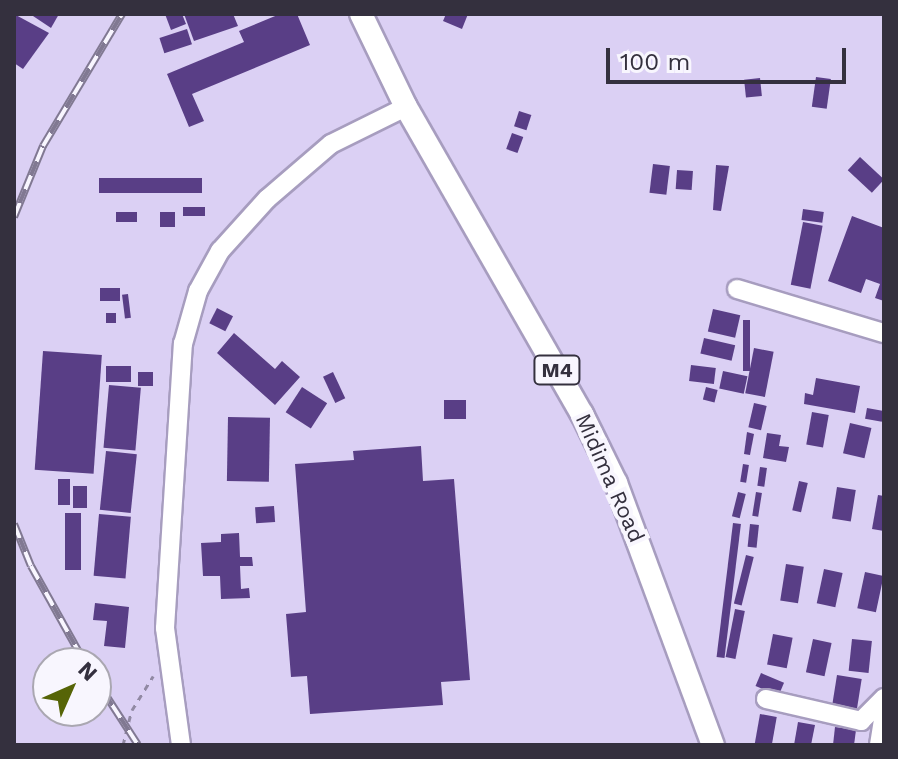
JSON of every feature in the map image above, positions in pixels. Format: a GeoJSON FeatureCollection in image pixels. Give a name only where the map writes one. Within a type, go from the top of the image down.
{"type":"FeatureCollection","features":[{"type":"Feature","properties":{"kind":"main road","name":"Midima Road"},"geometry":{"type":"LineString","coordinates":[[361,14],[406,107],[582,414],[616,483],[713,745]]}},
{"type":"Feature","properties":{"kind":"street"},"geometry":{"type":"LineString","coordinates":[[181,745],[165,628],[183,344],[198,291],[220,251],[267,199],[331,144],[406,107]]}},
{"type":"Feature","properties":{"kind":"street"},"geometry":{"type":"LineString","coordinates":[[737,289],[884,333]]}},
{"type":"Feature","properties":{"kind":"street"},"geometry":{"type":"LineString","coordinates":[[766,699],[861,721],[884,698]]}},
{"type":"Feature","properties":{"kind":"street"},"geometry":{"type":"LineString","coordinates":[[879,745],[884,714]]}},
{"type":"Feature","properties":{"kind":"path"},"geometry":{"type":"LineString","coordinates":[[123,745],[132,710],[156,663]]}},
{"type":"Feature","properties":{"kind":"building"},"geometry":{"type":"Polygon","coordinates":[[[14,14],[49,33],[23,69],[14,63],[14,14]]]}},
{"type":"Feature","properties":{"kind":"building"},"geometry":{"type":"Polygon","coordinates":[[[30,14],[59,14],[51,28],[30,14]]]}},
{"type":"Feature","properties":{"kind":"building"},"geometry":{"type":"Polygon","coordinates":[[[165,14],[182,14],[186,24],[171,30],[165,14]]]}},
{"type":"Feature","properties":{"kind":"building"},"geometry":{"type":"Polygon","coordinates":[[[184,14],[233,14],[238,26],[194,41],[184,14]]]}},
{"type":"Feature","properties":{"kind":"building"},"geometry":{"type":"Polygon","coordinates":[[[280,14],[297,14],[310,45],[192,94],[204,121],[189,127],[167,74],[244,42],[239,31],[280,14]]]}},
{"type":"Feature","properties":{"kind":"building"},"geometry":{"type":"Polygon","coordinates":[[[446,14],[468,14],[462,29],[443,21],[446,14]]]}},
{"type":"Feature","properties":{"kind":"building"},"geometry":{"type":"Polygon","coordinates":[[[187,29],[192,44],[164,53],[159,38],[187,29]]]}},
{"type":"Feature","properties":{"kind":"building"},"geometry":{"type":"Polygon","coordinates":[[[816,77],[831,79],[827,109],[812,107],[816,77]]]}},
{"type":"Feature","properties":{"kind":"building"},"geometry":{"type":"Polygon","coordinates":[[[760,78],[762,96],[746,98],[744,80],[760,78]]]}},
{"type":"Feature","properties":{"kind":"building"},"geometry":{"type":"Polygon","coordinates":[[[519,111],[531,115],[526,130],[514,126],[519,111]]]}},
{"type":"Feature","properties":{"kind":"building"},"geometry":{"type":"Polygon","coordinates":[[[512,133],[523,137],[517,153],[506,149],[512,133]]]}},
{"type":"Feature","properties":{"kind":"building"},"geometry":{"type":"Polygon","coordinates":[[[860,157],[884,179],[872,193],[848,170],[860,157]]]}},
{"type":"Feature","properties":{"kind":"building"},"geometry":{"type":"Polygon","coordinates":[[[653,164],[670,166],[666,195],[649,193],[653,164]]]}},
{"type":"Feature","properties":{"kind":"building"},"geometry":{"type":"Polygon","coordinates":[[[716,165],[729,166],[721,211],[713,210],[716,165]]]}},
{"type":"Feature","properties":{"kind":"building"},"geometry":{"type":"Polygon","coordinates":[[[677,170],[693,171],[692,190],[676,189],[677,170]]]}},
{"type":"Feature","properties":{"kind":"building"},"geometry":{"type":"Polygon","coordinates":[[[99,178],[202,178],[202,193],[99,193],[99,178]]]}},
{"type":"Feature","properties":{"kind":"building"},"geometry":{"type":"Polygon","coordinates":[[[183,207],[205,207],[205,216],[183,216],[183,207]]]}},
{"type":"Feature","properties":{"kind":"building"},"geometry":{"type":"Polygon","coordinates":[[[803,209],[824,212],[822,223],[801,220],[803,209]]]}},
{"type":"Feature","properties":{"kind":"building"},"geometry":{"type":"Polygon","coordinates":[[[116,212],[137,212],[137,222],[116,222],[116,212]]]}},
{"type":"Feature","properties":{"kind":"building"},"geometry":{"type":"Polygon","coordinates":[[[160,212],[175,212],[175,227],[160,227],[160,212]]]}},
{"type":"Feature","properties":{"kind":"building"},"geometry":{"type":"Polygon","coordinates":[[[852,216],[884,228],[884,301],[875,298],[880,284],[866,279],[861,293],[828,281],[852,216]]]}},
{"type":"Feature","properties":{"kind":"building"},"geometry":{"type":"Polygon","coordinates":[[[803,222],[823,226],[810,289],[791,285],[803,222]]]}},
{"type":"Feature","properties":{"kind":"building"},"geometry":{"type":"Polygon","coordinates":[[[100,288],[120,288],[120,301],[100,301],[100,288]]]}},
{"type":"Feature","properties":{"kind":"building"},"geometry":{"type":"Polygon","coordinates":[[[128,294],[131,318],[125,319],[122,295],[128,294]]]}},
{"type":"Feature","properties":{"kind":"building"},"geometry":{"type":"Polygon","coordinates":[[[217,308],[233,316],[225,331],[209,323],[217,308]]]}},
{"type":"Feature","properties":{"kind":"building"},"geometry":{"type":"Polygon","coordinates":[[[713,309],[740,315],[735,338],[708,331],[713,309]]]}},
{"type":"Feature","properties":{"kind":"building"},"geometry":{"type":"Polygon","coordinates":[[[106,313],[116,313],[116,323],[106,323],[106,313]]]}},
{"type":"Feature","properties":{"kind":"building"},"geometry":{"type":"Polygon","coordinates":[[[743,320],[750,320],[750,371],[743,371],[743,320]]]}},
{"type":"Feature","properties":{"kind":"building"},"geometry":{"type":"Polygon","coordinates":[[[234,333],[275,369],[282,361],[300,377],[275,405],[217,353],[234,333]]]}},
{"type":"Feature","properties":{"kind":"building"},"geometry":{"type":"Polygon","coordinates":[[[704,338],[735,345],[732,361],[700,354],[704,338]]]}},
{"type":"Feature","properties":{"kind":"building"},"geometry":{"type":"Polygon","coordinates":[[[754,348],[774,352],[765,397],[745,393],[754,348]]]}},
{"type":"Feature","properties":{"kind":"building"},"geometry":{"type":"Polygon","coordinates":[[[43,351],[102,355],[94,474],[35,470],[43,351]]]}},
{"type":"Feature","properties":{"kind":"building"},"geometry":{"type":"Polygon","coordinates":[[[691,365],[716,368],[714,384],[689,381],[691,365]]]}},
{"type":"Feature","properties":{"kind":"building"},"geometry":{"type":"Polygon","coordinates":[[[106,366],[131,366],[131,382],[106,382],[106,366]]]}},
{"type":"Feature","properties":{"kind":"building"},"geometry":{"type":"Polygon","coordinates":[[[723,371],[747,376],[744,394],[719,389],[723,371]]]}},
{"type":"Feature","properties":{"kind":"building"},"geometry":{"type":"Polygon","coordinates":[[[138,372],[153,372],[153,386],[138,386],[138,372]]]}},
{"type":"Feature","properties":{"kind":"building"},"geometry":{"type":"Polygon","coordinates":[[[333,372],[345,398],[335,403],[323,377],[333,372]]]}},
{"type":"Feature","properties":{"kind":"building"},"geometry":{"type":"Polygon","coordinates":[[[816,378],[860,386],[855,413],[804,404],[805,393],[813,395],[816,378]]]}},
{"type":"Feature","properties":{"kind":"building"},"geometry":{"type":"Polygon","coordinates":[[[109,385],[141,388],[135,451],[104,448],[109,385]]]}},
{"type":"Feature","properties":{"kind":"building"},"geometry":{"type":"Polygon","coordinates":[[[302,387],[327,403],[311,428],[286,412],[302,387]]]}},
{"type":"Feature","properties":{"kind":"building"},"geometry":{"type":"Polygon","coordinates":[[[706,387],[718,390],[714,403],[703,400],[706,387]]]}},
{"type":"Feature","properties":{"kind":"building"},"geometry":{"type":"Polygon","coordinates":[[[444,400],[466,400],[466,419],[444,419],[444,400]]]}},
{"type":"Feature","properties":{"kind":"building"},"geometry":{"type":"Polygon","coordinates":[[[754,403],[767,406],[761,430],[748,427],[754,403]]]}},
{"type":"Feature","properties":{"kind":"building"},"geometry":{"type":"Polygon","coordinates":[[[867,408],[884,411],[882,422],[865,419],[867,408]]]}},
{"type":"Feature","properties":{"kind":"building"},"geometry":{"type":"Polygon","coordinates":[[[812,412],[829,415],[823,447],[806,444],[812,412]]]}},
{"type":"Feature","properties":{"kind":"building"},"geometry":{"type":"Polygon","coordinates":[[[228,417],[270,418],[269,482],[227,481],[228,417]]]}},
{"type":"Feature","properties":{"kind":"building"},"geometry":{"type":"Polygon","coordinates":[[[850,423],[871,428],[864,458],[843,453],[850,423]]]}},
{"type":"Feature","properties":{"kind":"building"},"geometry":{"type":"Polygon","coordinates":[[[747,432],[754,434],[750,455],[744,454],[747,432]]]}},
{"type":"Feature","properties":{"kind":"building"},"geometry":{"type":"Polygon","coordinates":[[[767,433],[781,435],[779,446],[789,447],[786,462],[763,458],[767,433]]]}},
{"type":"Feature","properties":{"kind":"building"},"geometry":{"type":"Polygon","coordinates":[[[421,446],[423,481],[454,479],[470,680],[441,682],[443,705],[310,714],[307,676],[291,677],[286,614],[306,612],[295,464],[354,460],[353,451],[421,446]]]}},
{"type":"Feature","properties":{"kind":"building"},"geometry":{"type":"Polygon","coordinates":[[[106,451],[137,454],[131,513],[100,510],[106,451]]]}},
{"type":"Feature","properties":{"kind":"building"},"geometry":{"type":"Polygon","coordinates":[[[743,464],[749,465],[746,483],[740,482],[743,464]]]}},
{"type":"Feature","properties":{"kind":"building"},"geometry":{"type":"Polygon","coordinates":[[[760,467],[767,468],[764,487],[757,486],[760,467]]]}},
{"type":"Feature","properties":{"kind":"building"},"geometry":{"type":"Polygon","coordinates":[[[58,479],[70,479],[70,505],[58,505],[58,479]]]}},
{"type":"Feature","properties":{"kind":"building"},"geometry":{"type":"Polygon","coordinates":[[[799,481],[808,483],[801,512],[792,510],[799,481]]]}},
{"type":"Feature","properties":{"kind":"building"},"geometry":{"type":"Polygon","coordinates":[[[73,486],[87,486],[87,508],[73,508],[73,486]]]}},
{"type":"Feature","properties":{"kind":"building"},"geometry":{"type":"Polygon","coordinates":[[[837,487],[856,490],[851,522],[832,519],[837,487]]]}},
{"type":"Feature","properties":{"kind":"building"},"geometry":{"type":"Polygon","coordinates":[[[738,492],[746,494],[740,518],[732,516],[738,492]]]}},
{"type":"Feature","properties":{"kind":"building"},"geometry":{"type":"Polygon","coordinates":[[[756,492],[762,493],[758,517],[752,516],[756,492]]]}},
{"type":"Feature","properties":{"kind":"building"},"geometry":{"type":"Polygon","coordinates":[[[878,495],[884,496],[884,531],[872,529],[878,495]]]}},
{"type":"Feature","properties":{"kind":"building"},"geometry":{"type":"Polygon","coordinates":[[[274,506],[275,522],[256,523],[255,507],[274,506]]]}},
{"type":"Feature","properties":{"kind":"building"},"geometry":{"type":"Polygon","coordinates":[[[65,513],[81,513],[81,570],[65,570],[65,513]]]}},
{"type":"Feature","properties":{"kind":"building"},"geometry":{"type":"Polygon","coordinates":[[[99,514],[131,517],[125,579],[94,576],[99,514]]]}},
{"type":"Feature","properties":{"kind":"building"},"geometry":{"type":"Polygon","coordinates":[[[733,523],[741,524],[724,658],[717,657],[733,523]]]}},
{"type":"Feature","properties":{"kind":"building"},"geometry":{"type":"Polygon","coordinates":[[[750,524],[759,525],[757,548],[748,547],[750,524]]]}},
{"type":"Feature","properties":{"kind":"building"},"geometry":{"type":"Polygon","coordinates":[[[239,533],[240,557],[252,557],[253,566],[240,566],[241,589],[249,588],[250,598],[221,599],[220,576],[203,576],[201,543],[221,542],[221,534],[239,533]]]}},
{"type":"Feature","properties":{"kind":"building"},"geometry":{"type":"Polygon","coordinates":[[[746,555],[754,557],[742,605],[734,604],[746,555]]]}},
{"type":"Feature","properties":{"kind":"building"},"geometry":{"type":"Polygon","coordinates":[[[786,564],[804,567],[798,603],[780,601],[786,564]]]}},
{"type":"Feature","properties":{"kind":"building"},"geometry":{"type":"Polygon","coordinates":[[[824,569],[843,573],[835,607],[817,603],[824,569]]]}},
{"type":"Feature","properties":{"kind":"building"},"geometry":{"type":"Polygon","coordinates":[[[865,572],[884,576],[876,612],[857,608],[865,572]]]}},
{"type":"Feature","properties":{"kind":"building"},"geometry":{"type":"Polygon","coordinates":[[[95,603],[129,607],[125,648],[104,646],[107,621],[93,620],[95,603]]]}},
{"type":"Feature","properties":{"kind":"building"},"geometry":{"type":"Polygon","coordinates":[[[735,609],[745,611],[735,659],[726,657],[735,609]]]}},
{"type":"Feature","properties":{"kind":"building"},"geometry":{"type":"Polygon","coordinates":[[[773,634],[793,638],[787,668],[767,664],[773,634]]]}},
{"type":"Feature","properties":{"kind":"building"},"geometry":{"type":"Polygon","coordinates":[[[813,639],[832,643],[825,676],[806,672],[813,639]]]}},
{"type":"Feature","properties":{"kind":"building"},"geometry":{"type":"Polygon","coordinates":[[[852,639],[872,641],[869,673],[849,671],[852,639]]]}},
{"type":"Feature","properties":{"kind":"building"},"geometry":{"type":"Polygon","coordinates":[[[761,673],[784,683],[779,696],[756,686],[761,673]]]}},
{"type":"Feature","properties":{"kind":"building"},"geometry":{"type":"Polygon","coordinates":[[[837,675],[862,679],[857,710],[832,706],[837,675]]]}},
{"type":"Feature","properties":{"kind":"building"},"geometry":{"type":"Polygon","coordinates":[[[760,714],[777,717],[772,745],[755,745],[760,714]]]}},
{"type":"Feature","properties":{"kind":"building"},"geometry":{"type":"Polygon","coordinates":[[[798,722],[815,725],[811,745],[794,745],[798,722]]]}},
{"type":"Feature","properties":{"kind":"building"},"geometry":{"type":"Polygon","coordinates":[[[835,727],[856,730],[854,745],[833,745],[835,727]]]}},
{"type":"Feature","properties":{"kind":"railway"},"geometry":{"type":"LineString","coordinates":[[14,217],[43,146],[122,14]]}},
{"type":"Feature","properties":{"kind":"railway"},"geometry":{"type":"LineString","coordinates":[[14,524],[31,566],[76,647]]}},
{"type":"Feature","properties":{"kind":"railway"},"geometry":{"type":"LineString","coordinates":[[112,705],[138,745]]}}]}
